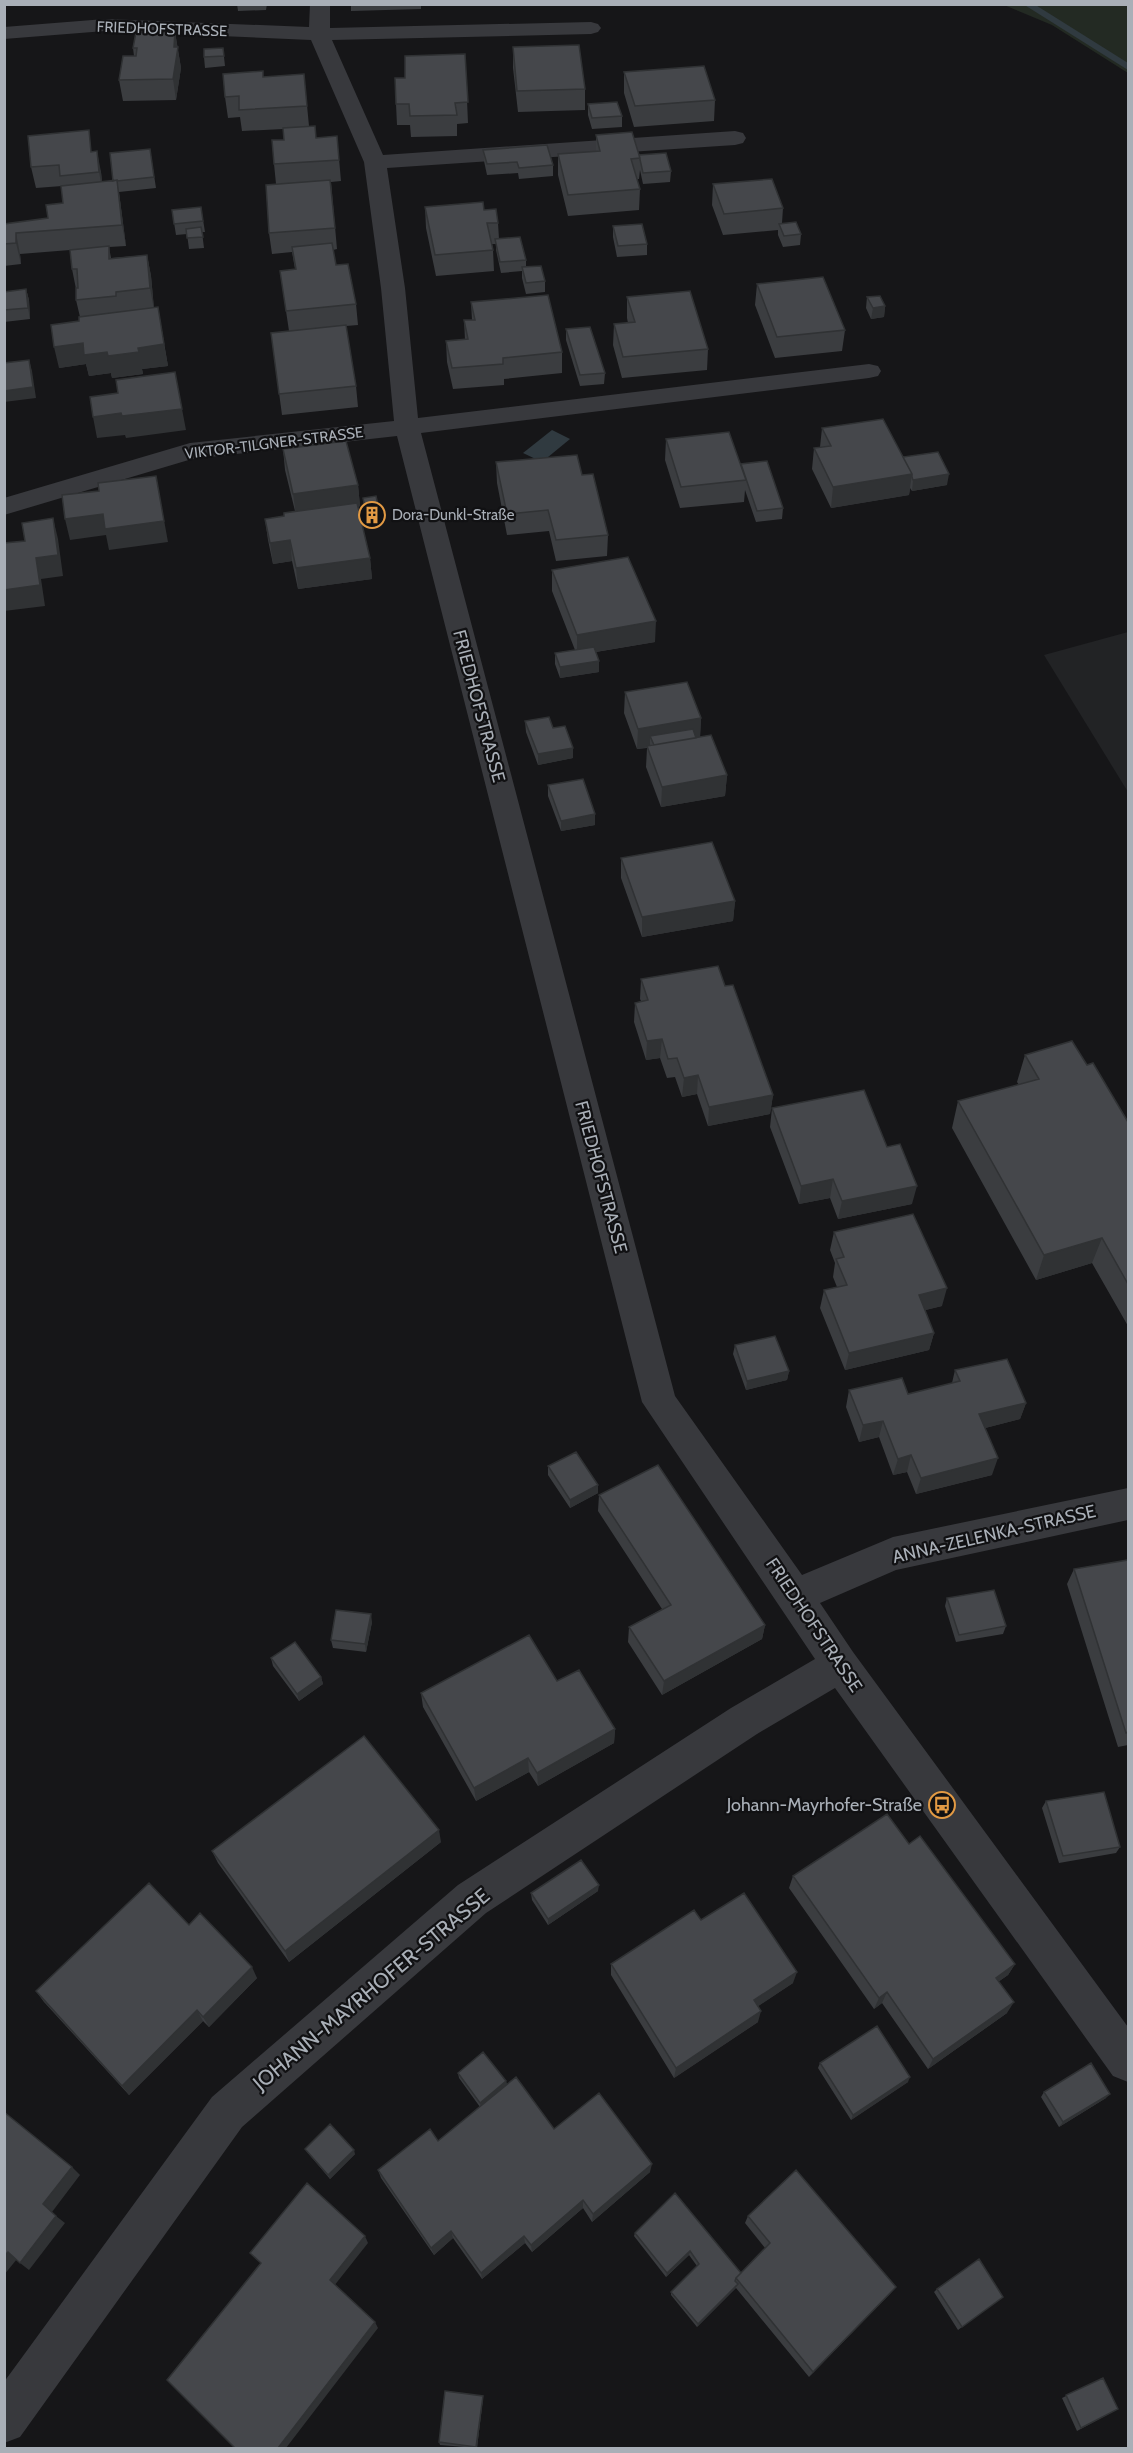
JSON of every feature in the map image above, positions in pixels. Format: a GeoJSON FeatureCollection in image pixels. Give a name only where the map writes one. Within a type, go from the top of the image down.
{"type":"FeatureCollection","features":[{"type":"Feature","properties":{"kind":"street","name":"FRIEDHOFSTRASSE"},"geometry":{"type":"LineString","coordinates":[[320,19],[375,162],[393,288],[407,427],[659,1402],[795,1596],[840,1665],[1128,2061]]}},
{"type":"Feature","properties":{"kind":"street","name":"FRIEDHOFSTRASSE"},"geometry":{"type":"LineString","coordinates":[[4,33],[105,25],[320,19],[591,28]]}},
{"type":"Feature","properties":{"kind":"street"},"geometry":{"type":"LineString","coordinates":[[375,162],[735,138]]}},
{"type":"Feature","properties":{"kind":"street"},"geometry":{"type":"LineString","coordinates":[[407,427],[869,371]]}},
{"type":"Feature","properties":{"kind":"street","name":"VIKTOR-TILGNER-STRASSE"},"geometry":{"type":"LineString","coordinates":[[4,507],[190,451],[407,427]]}},
{"type":"Feature","properties":{"kind":"street","name":"ANNA-ZELENKA-STRASSE"},"geometry":{"type":"LineString","coordinates":[[795,1596],[893,1554],[1128,1504]]}},
{"type":"Feature","properties":{"kind":"street","name":"JOHANN-MAYRHOFER-STRASSE"},"geometry":{"type":"LineString","coordinates":[[4,2421],[227,2112],[472,1899],[744,1721],[840,1665]]}},
{"type":"Feature","properties":{"kind":"shaded area"},"geometry":{"type":"Polygon","coordinates":[[[1004,5],[1128,5],[1128,73],[1052,25],[1004,5]]]}},
{"type":"Feature","properties":{"kind":"shaded area"},"geometry":{"type":"Polygon","coordinates":[[[552,430],[570,439],[542,462],[523,453],[552,430]]]}},
{"type":"Feature","properties":{"kind":"shaded area"},"geometry":{"type":"Polygon","coordinates":[[[1128,632],[1128,792],[1044,655],[1128,632]]]}},
{"type":"Feature","properties":{"kind":"building"},"geometry":{"type":"Polygon","coordinates":[[[136,32],[175,32],[174,47],[178,47],[173,79],[119,80],[123,56],[136,56],[137,48],[133,48],[136,32]]]}},
{"type":"Feature","properties":{"kind":"building"},"geometry":{"type":"Polygon","coordinates":[[[579,45],[585,89],[517,91],[513,47],[579,45]]]}},
{"type":"Feature","properties":{"kind":"building"},"geometry":{"type":"Polygon","coordinates":[[[223,48],[224,56],[204,57],[204,49],[223,48]]]}},
{"type":"Feature","properties":{"kind":"building"},"geometry":{"type":"Polygon","coordinates":[[[465,54],[468,102],[455,103],[457,115],[410,116],[409,104],[396,104],[395,78],[405,78],[405,56],[465,54]]]}},
{"type":"Feature","properties":{"kind":"building"},"geometry":{"type":"Polygon","coordinates":[[[704,66],[715,100],[635,106],[624,72],[704,66]]]}},
{"type":"Feature","properties":{"kind":"building"},"geometry":{"type":"Polygon","coordinates":[[[263,71],[263,77],[304,74],[307,106],[239,110],[239,96],[225,97],[223,74],[263,71]]]}},
{"type":"Feature","properties":{"kind":"building"},"geometry":{"type":"Polygon","coordinates":[[[617,102],[622,116],[592,118],[588,104],[617,102]]]}},
{"type":"Feature","properties":{"kind":"building"},"geometry":{"type":"Polygon","coordinates":[[[315,126],[316,138],[337,136],[339,160],[274,164],[272,140],[284,140],[283,128],[315,126]]]}},
{"type":"Feature","properties":{"kind":"building"},"geometry":{"type":"Polygon","coordinates":[[[89,130],[91,152],[97,151],[99,172],[60,176],[59,165],[31,167],[28,136],[89,130]]]}},
{"type":"Feature","properties":{"kind":"building"},"geometry":{"type":"Polygon","coordinates":[[[632,132],[640,158],[631,159],[640,189],[568,195],[558,154],[600,151],[596,135],[632,132]]]}},
{"type":"Feature","properties":{"kind":"building"},"geometry":{"type":"Polygon","coordinates":[[[547,145],[553,165],[519,168],[517,162],[487,164],[483,150],[547,145]]]}},
{"type":"Feature","properties":{"kind":"building"},"geometry":{"type":"Polygon","coordinates":[[[150,149],[154,177],[113,181],[110,153],[150,149]]]}},
{"type":"Feature","properties":{"kind":"building"},"geometry":{"type":"Polygon","coordinates":[[[666,153],[671,171],[643,173],[639,155],[666,153]]]}},
{"type":"Feature","properties":{"kind":"building"},"geometry":{"type":"Polygon","coordinates":[[[772,179],[783,208],[724,214],[713,184],[772,179]]]}},
{"type":"Feature","properties":{"kind":"building"},"geometry":{"type":"Polygon","coordinates":[[[117,180],[122,225],[16,233],[16,243],[4,244],[4,224],[48,218],[46,205],[63,203],[61,186],[117,180]]]}},
{"type":"Feature","properties":{"kind":"building"},"geometry":{"type":"Polygon","coordinates":[[[330,180],[335,228],[269,233],[266,185],[330,180]]]}},
{"type":"Feature","properties":{"kind":"building"},"geometry":{"type":"Polygon","coordinates":[[[483,202],[484,210],[496,209],[498,223],[487,223],[493,250],[435,255],[425,207],[483,202]]]}},
{"type":"Feature","properties":{"kind":"building"},"geometry":{"type":"Polygon","coordinates":[[[201,207],[203,221],[174,224],[172,210],[201,207]]]}},
{"type":"Feature","properties":{"kind":"building"},"geometry":{"type":"Polygon","coordinates":[[[796,222],[801,234],[784,236],[779,224],[796,222]]]}},
{"type":"Feature","properties":{"kind":"building"},"geometry":{"type":"Polygon","coordinates":[[[642,224],[647,244],[618,246],[613,226],[642,224]]]}},
{"type":"Feature","properties":{"kind":"building"},"geometry":{"type":"Polygon","coordinates":[[[201,227],[203,237],[187,238],[186,229],[201,227]]]}},
{"type":"Feature","properties":{"kind":"building"},"geometry":{"type":"Polygon","coordinates":[[[520,237],[526,260],[500,262],[495,239],[520,237]]]}},
{"type":"Feature","properties":{"kind":"building"},"geometry":{"type":"Polygon","coordinates":[[[332,243],[336,265],[348,264],[356,304],[286,311],[280,271],[296,269],[292,247],[332,243]]]}},
{"type":"Feature","properties":{"kind":"building"},"geometry":{"type":"Polygon","coordinates":[[[109,246],[109,259],[147,255],[150,288],[116,292],[116,296],[76,300],[77,269],[72,269],[70,250],[109,246]]]}},
{"type":"Feature","properties":{"kind":"building"},"geometry":{"type":"Polygon","coordinates":[[[541,266],[545,281],[526,283],[522,267],[541,266]]]}},
{"type":"Feature","properties":{"kind":"building"},"geometry":{"type":"Polygon","coordinates":[[[823,277],[845,330],[777,337],[757,284],[823,277]]]}},
{"type":"Feature","properties":{"kind":"building"},"geometry":{"type":"Polygon","coordinates":[[[26,289],[28,308],[4,310],[4,292],[26,289]]]}},
{"type":"Feature","properties":{"kind":"building"},"geometry":{"type":"Polygon","coordinates":[[[690,291],[708,349],[623,357],[614,324],[635,322],[627,297],[690,291]]]}},
{"type":"Feature","properties":{"kind":"building"},"geometry":{"type":"Polygon","coordinates":[[[548,295],[562,352],[503,358],[503,364],[452,368],[446,341],[468,339],[464,320],[475,320],[471,302],[548,295]]]}},
{"type":"Feature","properties":{"kind":"building"},"geometry":{"type":"Polygon","coordinates":[[[880,296],[885,306],[873,308],[867,297],[880,296]]]}},
{"type":"Feature","properties":{"kind":"building"},"geometry":{"type":"Polygon","coordinates":[[[158,307],[164,344],[138,348],[139,352],[108,356],[107,352],[84,355],[83,343],[54,347],[51,325],[79,321],[79,317],[158,307]]]}},
{"type":"Feature","properties":{"kind":"building"},"geometry":{"type":"Polygon","coordinates":[[[346,325],[356,386],[279,394],[271,333],[346,325]]]}},
{"type":"Feature","properties":{"kind":"building"},"geometry":{"type":"Polygon","coordinates":[[[590,327],[605,373],[580,375],[566,329],[590,327]]]}},
{"type":"Feature","properties":{"kind":"building"},"geometry":{"type":"Polygon","coordinates":[[[29,360],[33,387],[4,391],[4,363],[29,360]]]}},
{"type":"Feature","properties":{"kind":"building"},"geometry":{"type":"Polygon","coordinates":[[[175,372],[182,409],[93,417],[90,397],[118,393],[116,380],[175,372]]]}},
{"type":"Feature","properties":{"kind":"building"},"geometry":{"type":"Polygon","coordinates":[[[883,419],[912,474],[833,487],[814,448],[831,446],[822,428],[883,419]]]}},
{"type":"Feature","properties":{"kind":"building"},"geometry":{"type":"Polygon","coordinates":[[[729,432],[746,480],[681,487],[666,439],[729,432]]]}},
{"type":"Feature","properties":{"kind":"building"},"geometry":{"type":"Polygon","coordinates":[[[346,441],[358,485],[293,494],[283,449],[346,441]]]}},
{"type":"Feature","properties":{"kind":"building"},"geometry":{"type":"Polygon","coordinates":[[[938,452],[949,474],[913,480],[903,457],[938,452]]]}},
{"type":"Feature","properties":{"kind":"building"},"geometry":{"type":"Polygon","coordinates":[[[577,455],[582,475],[593,474],[608,535],[556,540],[548,510],[507,514],[496,462],[577,455]]]}},
{"type":"Feature","properties":{"kind":"building"},"geometry":{"type":"Polygon","coordinates":[[[767,461],[783,508],[757,511],[741,464],[767,461]]]}},
{"type":"Feature","properties":{"kind":"building"},"geometry":{"type":"Polygon","coordinates":[[[156,476],[164,521],[105,529],[103,514],[65,519],[62,495],[99,491],[98,483],[156,476]]]}},
{"type":"Feature","properties":{"kind":"building"},"geometry":{"type":"Polygon","coordinates":[[[376,496],[379,510],[366,512],[363,498],[376,496]]]}},
{"type":"Feature","properties":{"kind":"building"},"geometry":{"type":"Polygon","coordinates":[[[357,503],[370,558],[296,568],[290,540],[270,543],[265,519],[284,516],[284,513],[357,503]]]}},
{"type":"Feature","properties":{"kind":"building"},"geometry":{"type":"Polygon","coordinates":[[[53,518],[58,555],[36,558],[40,585],[4,590],[4,543],[25,541],[22,523],[53,518]]]}},
{"type":"Feature","properties":{"kind":"building"},"geometry":{"type":"Polygon","coordinates":[[[628,557],[656,621],[577,635],[552,570],[628,557]]]}},
{"type":"Feature","properties":{"kind":"building"},"geometry":{"type":"Polygon","coordinates":[[[594,647],[599,661],[560,667],[555,653],[594,647]]]}},
{"type":"Feature","properties":{"kind":"building"},"geometry":{"type":"Polygon","coordinates":[[[687,682],[701,718],[638,729],[625,692],[687,682]]]}},
{"type":"Feature","properties":{"kind":"building"},"geometry":{"type":"Polygon","coordinates":[[[549,717],[553,728],[565,726],[573,748],[538,754],[525,721],[549,717]]]}},
{"type":"Feature","properties":{"kind":"building"},"geometry":{"type":"Polygon","coordinates":[[[693,729],[696,738],[654,745],[650,736],[693,729]]]}},
{"type":"Feature","properties":{"kind":"building"},"geometry":{"type":"Polygon","coordinates":[[[711,735],[727,775],[662,787],[647,746],[711,735]]]}},
{"type":"Feature","properties":{"kind":"building"},"geometry":{"type":"Polygon","coordinates":[[[583,779],[595,814],[561,821],[548,785],[583,779]]]}},
{"type":"Feature","properties":{"kind":"building"},"geometry":{"type":"Polygon","coordinates":[[[712,842],[735,901],[642,917],[621,858],[712,842]]]}},
{"type":"Feature","properties":{"kind":"building"},"geometry":{"type":"Polygon","coordinates":[[[718,966],[725,986],[733,985],[773,1095],[709,1107],[698,1075],[684,1078],[677,1058],[668,1059],[662,1039],[647,1041],[635,1003],[648,1000],[641,979],[718,966]]]}},
{"type":"Feature","properties":{"kind":"building"},"geometry":{"type":"Polygon","coordinates":[[[1072,1041],[1087,1065],[1093,1063],[1128,1122],[1128,1284],[1102,1238],[1044,1255],[958,1101],[1039,1079],[1025,1055],[1072,1041]]]}},
{"type":"Feature","properties":{"kind":"building"},"geometry":{"type":"Polygon","coordinates":[[[864,1090],[887,1147],[900,1144],[917,1186],[842,1201],[833,1179],[801,1186],[772,1108],[864,1090]]]}},
{"type":"Feature","properties":{"kind":"building"},"geometry":{"type":"Polygon","coordinates":[[[913,1214],[947,1288],[919,1295],[934,1333],[849,1353],[824,1290],[847,1285],[836,1259],[844,1257],[834,1232],[913,1214]]]}},
{"type":"Feature","properties":{"kind":"building"},"geometry":{"type":"Polygon","coordinates":[[[775,1336],[789,1371],[747,1381],[735,1345],[775,1336]]]}},
{"type":"Feature","properties":{"kind":"building"},"geometry":{"type":"Polygon","coordinates":[[[1007,1359],[1026,1403],[979,1414],[998,1458],[921,1478],[911,1455],[898,1459],[883,1421],[863,1425],[849,1390],[902,1378],[908,1394],[960,1381],[955,1370],[1007,1359]]]}},
{"type":"Feature","properties":{"kind":"building"},"geometry":{"type":"Polygon","coordinates":[[[576,1452],[598,1485],[570,1500],[548,1466],[576,1452]]]}},
{"type":"Feature","properties":{"kind":"building"},"geometry":{"type":"Polygon","coordinates":[[[658,1465],[765,1625],[664,1681],[629,1627],[671,1605],[599,1495],[658,1465]]]}},
{"type":"Feature","properties":{"kind":"building"},"geometry":{"type":"Polygon","coordinates":[[[1128,1560],[1128,1732],[1126,1733],[1074,1569],[1128,1560]]]}},
{"type":"Feature","properties":{"kind":"building"},"geometry":{"type":"Polygon","coordinates":[[[994,1590],[1006,1626],[959,1635],[947,1598],[994,1590]]]}},
{"type":"Feature","properties":{"kind":"building"},"geometry":{"type":"Polygon","coordinates":[[[336,1610],[371,1614],[365,1644],[331,1640],[336,1610]]]}},
{"type":"Feature","properties":{"kind":"building"},"geometry":{"type":"Polygon","coordinates":[[[529,1635],[557,1681],[579,1670],[615,1729],[537,1773],[528,1758],[474,1788],[421,1693],[529,1635]]]}},
{"type":"Feature","properties":{"kind":"building"},"geometry":{"type":"Polygon","coordinates":[[[295,1642],[321,1677],[297,1694],[271,1658],[295,1642]]]}},
{"type":"Feature","properties":{"kind":"building"},"geometry":{"type":"Polygon","coordinates":[[[364,1736],[439,1830],[285,1951],[212,1851],[364,1736]]]}},
{"type":"Feature","properties":{"kind":"building"},"geometry":{"type":"Polygon","coordinates":[[[1104,1792],[1120,1847],[1063,1856],[1046,1801],[1104,1792]]]}},
{"type":"Feature","properties":{"kind":"building"},"geometry":{"type":"Polygon","coordinates":[[[887,1814],[909,1844],[920,1836],[1015,1964],[996,1978],[1014,2002],[933,2059],[887,1992],[879,1998],[793,1876],[887,1814]]]}},
{"type":"Feature","properties":{"kind":"building"},"geometry":{"type":"Polygon","coordinates":[[[581,1860],[599,1885],[548,1919],[531,1893],[581,1860]]]}},
{"type":"Feature","properties":{"kind":"building"},"geometry":{"type":"Polygon","coordinates":[[[149,1883],[189,1925],[200,1913],[252,1967],[203,2017],[197,2010],[122,2086],[36,1991],[149,1883]]]}},
{"type":"Feature","properties":{"kind":"building"},"geometry":{"type":"Polygon","coordinates":[[[744,1893],[797,1972],[754,2000],[761,2011],[676,2068],[611,1964],[694,1910],[701,1920],[744,1893]]]}},
{"type":"Feature","properties":{"kind":"building"},"geometry":{"type":"Polygon","coordinates":[[[877,2026],[910,2077],[853,2115],[820,2063],[877,2026]]]}},
{"type":"Feature","properties":{"kind":"building"},"geometry":{"type":"Polygon","coordinates":[[[483,2052],[506,2081],[480,2103],[458,2073],[483,2052]]]}},
{"type":"Feature","properties":{"kind":"building"},"geometry":{"type":"Polygon","coordinates":[[[1091,2063],[1110,2094],[1063,2122],[1044,2092],[1091,2063]]]}},
{"type":"Feature","properties":{"kind":"building"},"geometry":{"type":"Polygon","coordinates":[[[516,2077],[554,2129],[599,2093],[652,2164],[593,2214],[583,2200],[531,2245],[524,2236],[481,2273],[451,2231],[431,2248],[378,2170],[430,2129],[438,2141],[516,2077]]]}},
{"type":"Feature","properties":{"kind":"building"},"geometry":{"type":"Polygon","coordinates":[[[4,2112],[72,2167],[43,2204],[56,2216],[20,2263],[8,2252],[4,2256],[4,2112]]]}},
{"type":"Feature","properties":{"kind":"building"},"geometry":{"type":"Polygon","coordinates":[[[330,2124],[354,2150],[328,2175],[305,2149],[330,2124]]]}},
{"type":"Feature","properties":{"kind":"building"},"geometry":{"type":"Polygon","coordinates":[[[796,2170],[896,2287],[813,2372],[736,2278],[770,2243],[748,2216],[796,2170]]]}},
{"type":"Feature","properties":{"kind":"building"},"geometry":{"type":"Polygon","coordinates":[[[307,2183],[365,2236],[330,2280],[375,2322],[278,2448],[235,2448],[167,2380],[261,2263],[250,2253],[307,2183]]]}},
{"type":"Feature","properties":{"kind":"building"},"geometry":{"type":"Polygon","coordinates":[[[675,2193],[741,2273],[735,2281],[738,2284],[698,2324],[671,2292],[699,2264],[690,2251],[667,2273],[635,2233],[675,2193]]]}},
{"type":"Feature","properties":{"kind":"building"},"geometry":{"type":"Polygon","coordinates":[[[979,2259],[1003,2297],[962,2327],[937,2289],[979,2259]]]}},
{"type":"Feature","properties":{"kind":"building"},"geometry":{"type":"Polygon","coordinates":[[[1103,2378],[1118,2409],[1081,2428],[1066,2395],[1103,2378]]]}},
{"type":"Feature","properties":{"kind":"building"},"geometry":{"type":"Polygon","coordinates":[[[445,2391],[483,2396],[476,2447],[439,2442],[445,2391]]]}},
{"type":"Feature","properties":{"kind":"waterway"},"geometry":{"type":"LineString","coordinates":[[1027,4],[1128,67]]}},
{"type":"Feature","properties":{"kind":"place","name":"Dora-Dunkl-Straße"},"geometry":{"type":"Point","coordinates":[372,515]}},
{"type":"Feature","properties":{"kind":"place","name":"Johann-Mayrhofer-Straße"},"geometry":{"type":"Point","coordinates":[942,1805]}}]}
